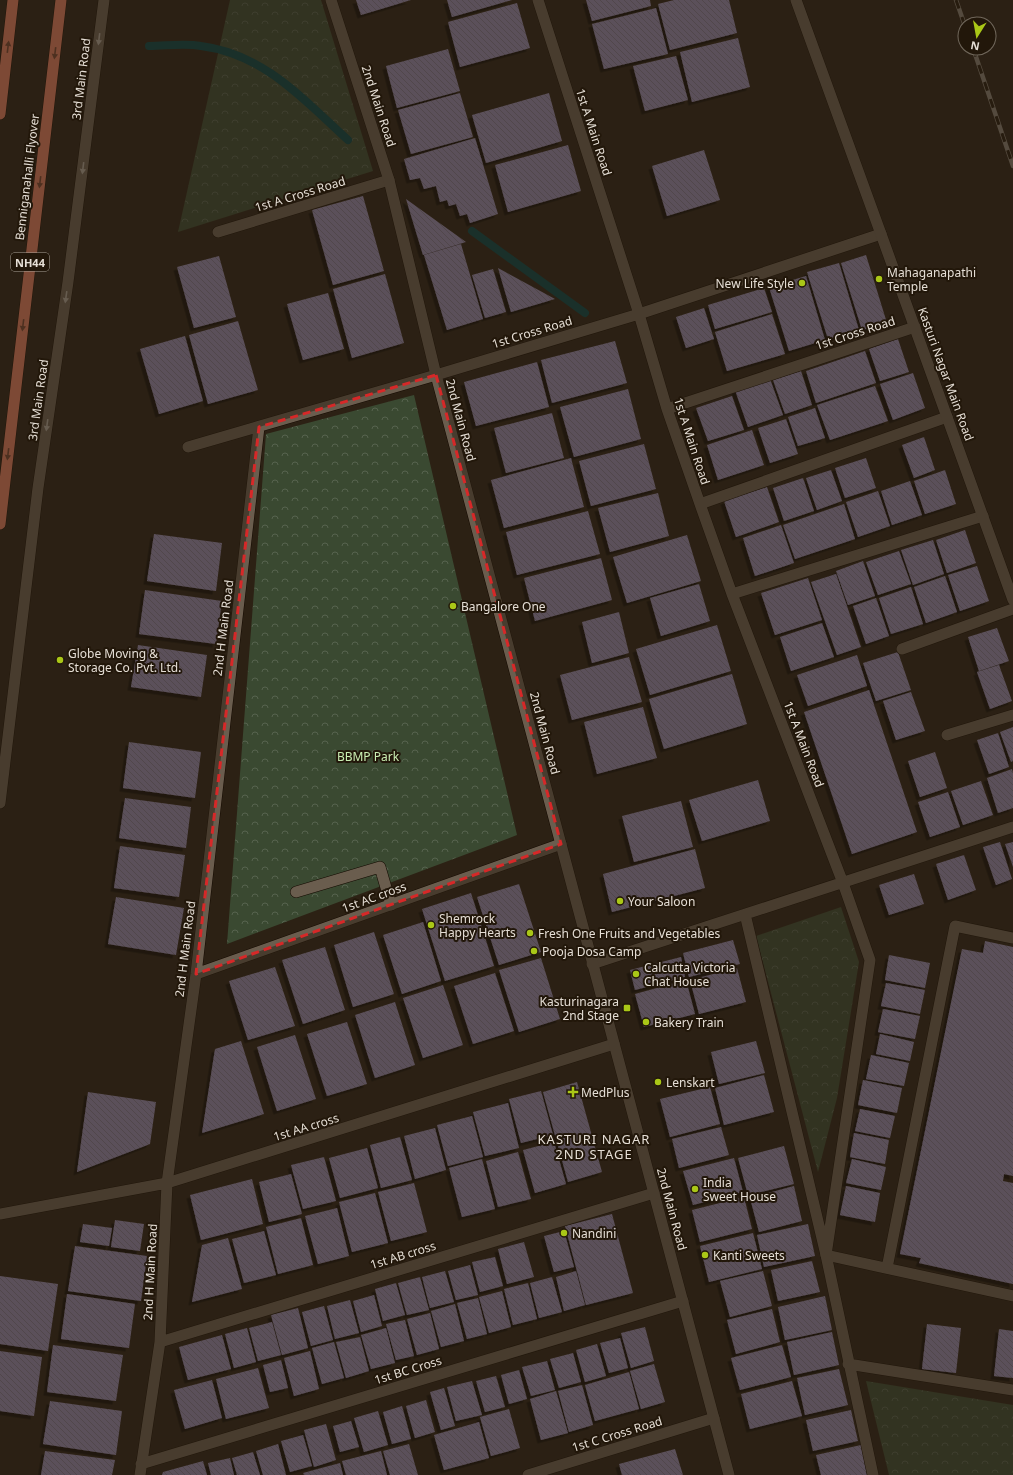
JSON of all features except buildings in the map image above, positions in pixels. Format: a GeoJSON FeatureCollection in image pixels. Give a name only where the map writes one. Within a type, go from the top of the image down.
{"type":"FeatureCollection","features":[{"type":"Feature","properties":{"kind":"highway"},"geometry":{"type":"LineString","coordinates":[[0,114],[13,0]]}},
{"type":"Feature","properties":{"kind":"highway","name":"Benniganahalli Flyover"},"geometry":{"type":"LineString","coordinates":[[0,524],[61,0]]}},
{"type":"Feature","properties":{"kind":"street","name":"3rd Main Road"},"geometry":{"type":"LineString","coordinates":[[0,803],[38,488],[68,282],[104,0]]}},
{"type":"Feature","properties":{"kind":"street","name":"2nd Main Road"},"geometry":{"type":"LineString","coordinates":[[331,0],[390,180],[436,375],[729,1475]]}},
{"type":"Feature","properties":{"kind":"street","name":"1st A Main Road"},"geometry":{"type":"LineString","coordinates":[[538,0],[668,409],[700,504],[732,594],[843,883],[870,960],[826,1255]]}},
{"type":"Feature","properties":{"kind":"street","name":"Kasturi Nagar Main Road"},"geometry":{"type":"LineString","coordinates":[[796,0],[1013,600]]}},
{"type":"Feature","properties":{"kind":"street","name":"1st A Cross Road"},"geometry":{"type":"LineString","coordinates":[[218,232],[390,180]]}},
{"type":"Feature","properties":{"kind":"street","name":"1st Cross Road"},"geometry":{"type":"LineString","coordinates":[[188,447],[639,314],[881,234]]}},
{"type":"Feature","properties":{"kind":"street","name":"1st Cross Road"},"geometry":{"type":"LineString","coordinates":[[668,409],[915,327]]}},
{"type":"Feature","properties":{"kind":"street"},"geometry":{"type":"LineString","coordinates":[[700,504],[947,417]]}},
{"type":"Feature","properties":{"kind":"street","name":"2nd H Main Road"},"geometry":{"type":"LineString","coordinates":[[141,1470],[160,1342],[167,1183],[196,974],[259,427]]}},
{"type":"Feature","properties":{"kind":"street"},"geometry":{"type":"LineString","coordinates":[[732,594],[983,516]]}},
{"type":"Feature","properties":{"kind":"street"},"geometry":{"type":"LineString","coordinates":[[902,649],[1013,609]]}},
{"type":"Feature","properties":{"kind":"street"},"geometry":{"type":"LineString","coordinates":[[947,734],[1013,715]]}},
{"type":"Feature","properties":{"kind":"street"},"geometry":{"type":"LineString","coordinates":[[592,964],[1013,827]]}},
{"type":"Feature","properties":{"kind":"street","name":"1st AC cross"},"geometry":{"type":"LineString","coordinates":[[196,974],[561,844]]}},
{"type":"Feature","properties":{"kind":"street"},"geometry":{"type":"LineString","coordinates":[[296,892],[380,867],[391,904]]}},
{"type":"Feature","properties":{"kind":"street"},"geometry":{"type":"LineString","coordinates":[[745,914],[826,1255],[848,1364],[873,1475]]}},
{"type":"Feature","properties":{"kind":"street"},"geometry":{"type":"LineString","coordinates":[[886,1268],[955,926],[1013,938]]}},
{"type":"Feature","properties":{"kind":"street","name":"1st AA cross"},"geometry":{"type":"LineString","coordinates":[[0,1214],[167,1183],[614,1044]]}},
{"type":"Feature","properties":{"kind":"street","name":"1st AB cross"},"geometry":{"type":"LineString","coordinates":[[160,1342],[654,1193]]}},
{"type":"Feature","properties":{"kind":"street"},"geometry":{"type":"LineString","coordinates":[[826,1255],[1013,1296]]}},
{"type":"Feature","properties":{"kind":"street","name":"1st BC Cross"},"geometry":{"type":"LineString","coordinates":[[141,1470],[683,1300]]}},
{"type":"Feature","properties":{"kind":"street"},"geometry":{"type":"LineString","coordinates":[[848,1364],[1013,1390]]}},
{"type":"Feature","properties":{"kind":"street","name":"1st C Cross Road"},"geometry":{"type":"LineString","coordinates":[[528,1475],[714,1418]]}},
{"type":"Feature","properties":{"kind":"highlighted area"},"geometry":{"type":"Polygon","coordinates":[[[436,375],[561,844],[196,974],[259,427],[436,375]]]}},
{"type":"Feature","properties":{"kind":"green space"},"geometry":{"type":"Polygon","coordinates":[[[230,0],[321,0],[373,171],[178,232],[230,0]]]}},
{"type":"Feature","properties":{"kind":"green space","name":"BBMP Park"},"geometry":{"type":"Polygon","coordinates":[[[414,395],[517,835],[227,944],[266,434],[414,395]]]}},
{"type":"Feature","properties":{"kind":"green space"},"geometry":{"type":"Polygon","coordinates":[[[841,907],[859,962],[837,1098],[818,1172],[756,936],[841,907]]]}},
{"type":"Feature","properties":{"kind":"green space"},"geometry":{"type":"Polygon","coordinates":[[[866,1381],[1013,1405],[1013,1475],[889,1475],[866,1381]]]}},
{"type":"Feature","properties":{"kind":"waterway"},"geometry":{"type":"LineString","coordinates":[[149,46],[195,45],[224,51],[244,58],[263,68],[298,94],[348,140]]}},
{"type":"Feature","properties":{"kind":"waterway"},"geometry":{"type":"LineString","coordinates":[[472,231],[585,313]]}},
{"type":"Feature","properties":{"kind":"railway"},"geometry":{"type":"LineString","coordinates":[[956,0],[962,16]]}},
{"type":"Feature","properties":{"kind":"railway"},"geometry":{"type":"LineString","coordinates":[[976,56],[1013,166]]}},
{"type":"Feature","properties":{"kind":"place","name":"Mahaganapathi Temple"},"geometry":{"type":"Point","coordinates":[879,279]}},
{"type":"Feature","properties":{"kind":"place","name":"New Life Style"},"geometry":{"type":"Point","coordinates":[802,283]}},
{"type":"Feature","properties":{"kind":"place","name":"Bangalore One"},"geometry":{"type":"Point","coordinates":[453,606]}},
{"type":"Feature","properties":{"kind":"place","name":"Globe Moving & Storage Co. Pvt. Ltd."},"geometry":{"type":"Point","coordinates":[60,660]}},
{"type":"Feature","properties":{"kind":"place","name":"Your Saloon"},"geometry":{"type":"Point","coordinates":[620,901]}},
{"type":"Feature","properties":{"kind":"place","name":"Shemrock Happy Hearts"},"geometry":{"type":"Point","coordinates":[431,925]}},
{"type":"Feature","properties":{"kind":"place","name":"Fresh One Fruits and Vegetables"},"geometry":{"type":"Point","coordinates":[530,933]}},
{"type":"Feature","properties":{"kind":"place","name":"Pooja Dosa Camp"},"geometry":{"type":"Point","coordinates":[534,951]}},
{"type":"Feature","properties":{"kind":"place","name":"Calcutta Victoria Chat House"},"geometry":{"type":"Point","coordinates":[636,974]}},
{"type":"Feature","properties":{"kind":"place","name":"Kasturinagara 2nd Stage"},"geometry":{"type":"Point","coordinates":[627,1008]}},
{"type":"Feature","properties":{"kind":"place","name":"Bakery Train"},"geometry":{"type":"Point","coordinates":[646,1022]}},
{"type":"Feature","properties":{"kind":"place","name":"Lenskart"},"geometry":{"type":"Point","coordinates":[658,1082]}},
{"type":"Feature","properties":{"kind":"place","name":"MedPlus"},"geometry":{"type":"Point","coordinates":[573,1092]}},
{"type":"Feature","properties":{"kind":"place","name":"India Sweet House"},"geometry":{"type":"Point","coordinates":[695,1189]}},
{"type":"Feature","properties":{"kind":"place","name":"Nandini"},"geometry":{"type":"Point","coordinates":[564,1233]}},
{"type":"Feature","properties":{"kind":"place","name":"Kanti Sweets"},"geometry":{"type":"Point","coordinates":[705,1255]}},
{"type":"Feature","properties":{"kind":"district","name":"KASTURI NAGAR 2ND STAGE"},"geometry":{"type":"Point","coordinates":[594,1146]}}]}
